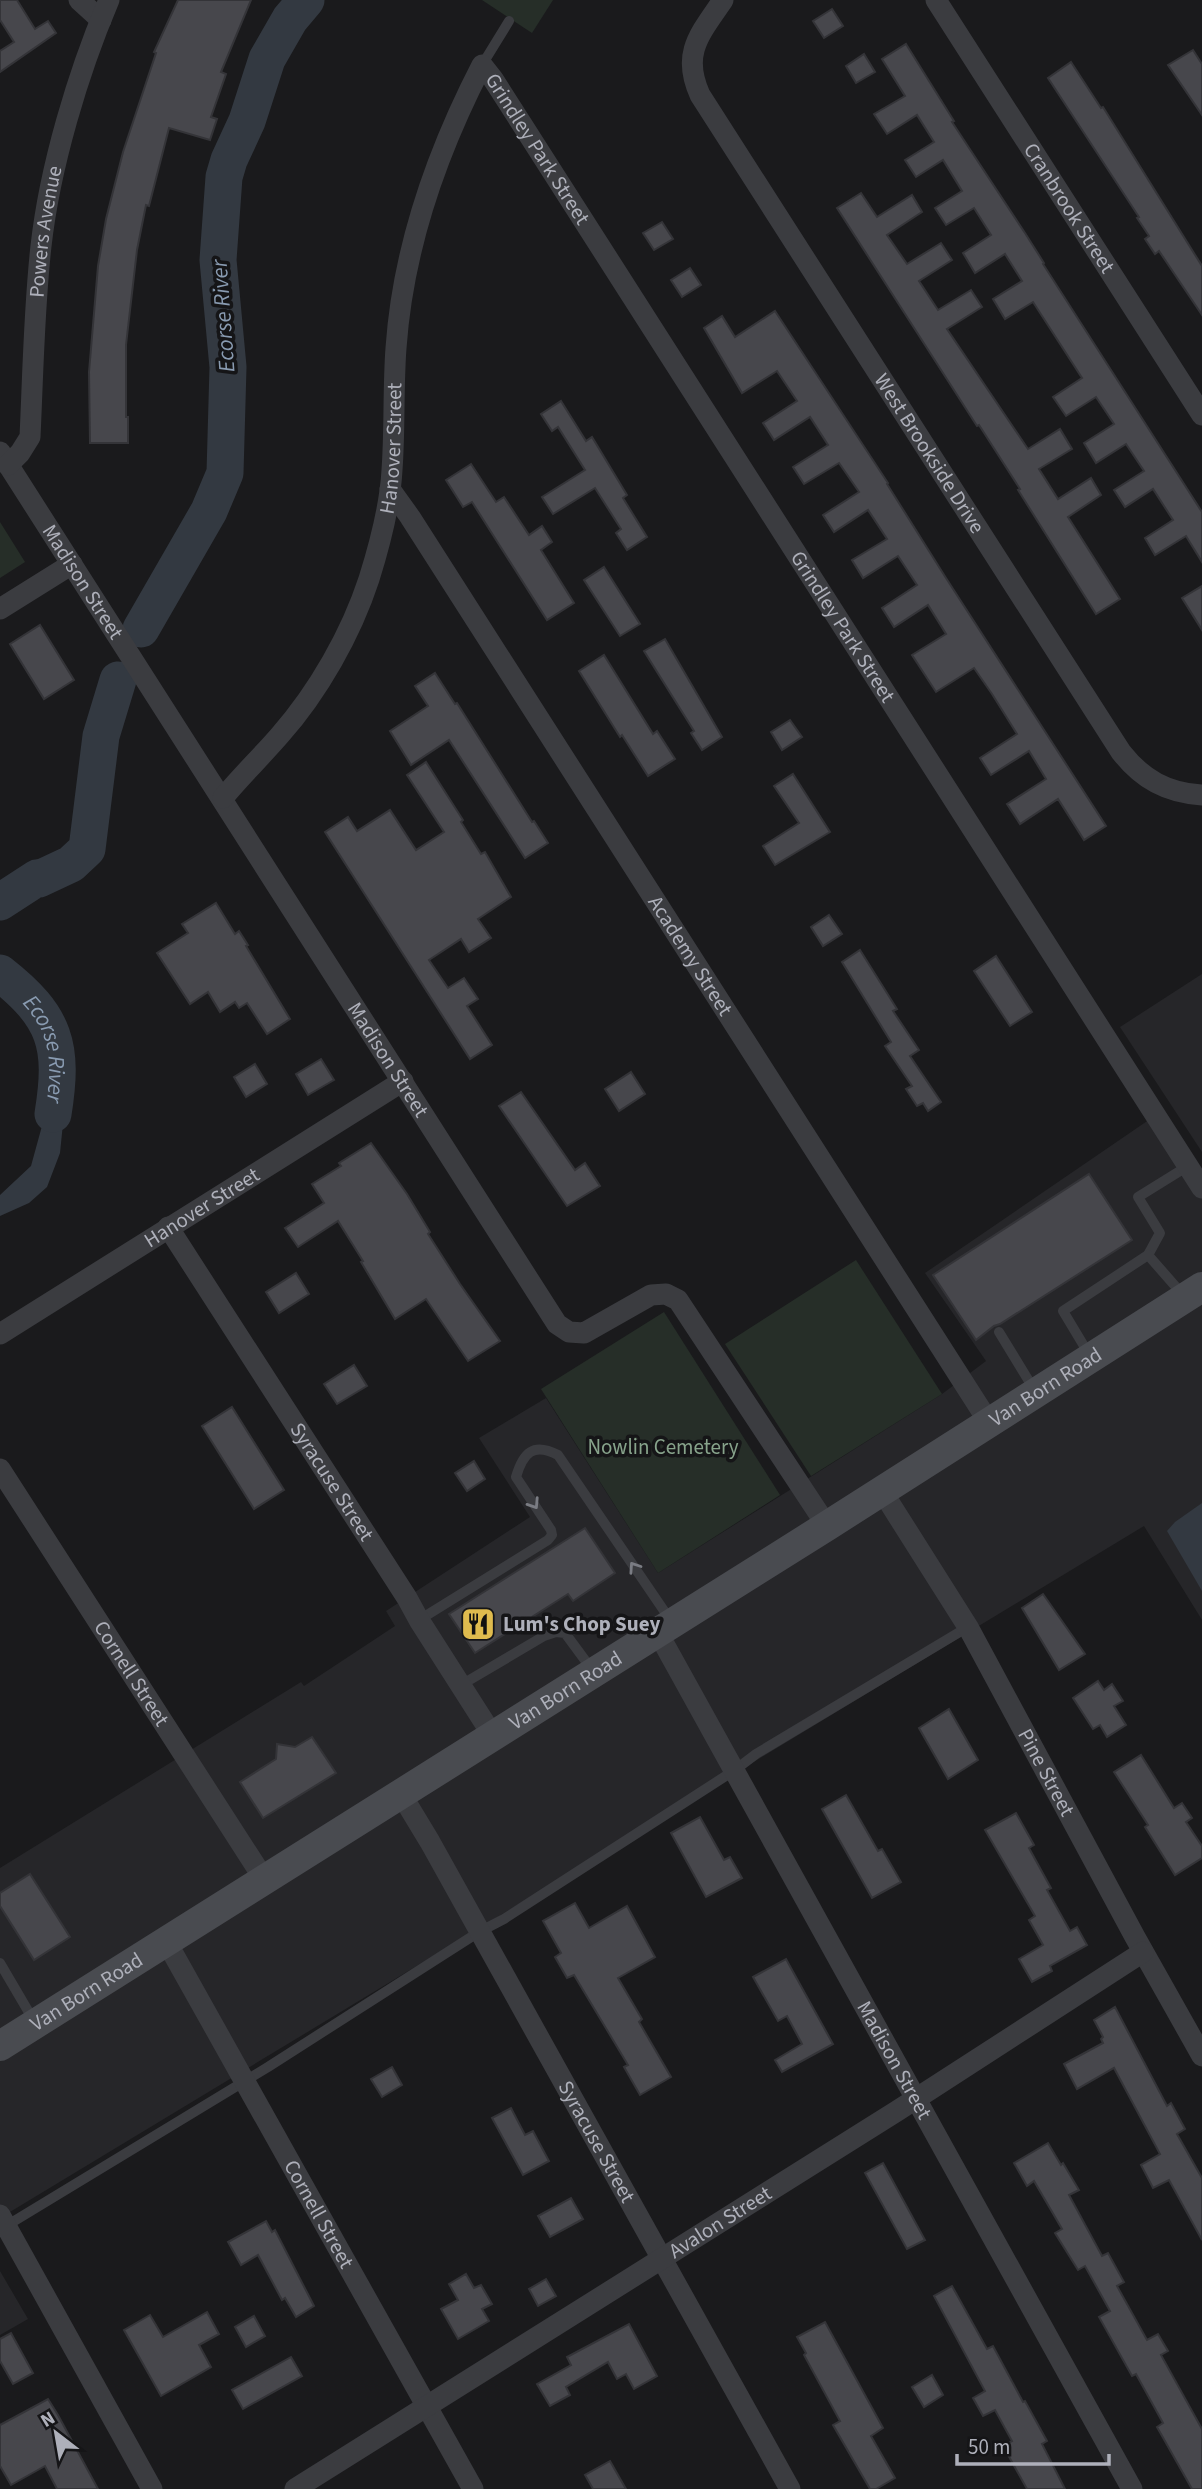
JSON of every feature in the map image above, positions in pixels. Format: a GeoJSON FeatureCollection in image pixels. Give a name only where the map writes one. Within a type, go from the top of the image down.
{"type":"FeatureCollection","features":[{"type":"Feature","properties":{"kind":"main road","name":"Van Born Road"},"geometry":{"type":"LineString","coordinates":[[0,2046],[1194,1293]]}},
{"type":"Feature","properties":{"kind":"street"},"geometry":{"type":"LineString","coordinates":[[79,0],[101,20]]}},
{"type":"Feature","properties":{"kind":"street","name":"Powers Avenue"},"geometry":{"type":"LineString","coordinates":[[4,459],[20,453],[30,437],[41,244],[69,116],[109,0]]}},
{"type":"Feature","properties":{"kind":"street","name":"West Brookside Drive"},"geometry":{"type":"LineString","coordinates":[[723,0],[694,47],[692,70],[700,95],[1121,752],[1140,774],[1158,785],[1202,795]]}},
{"type":"Feature","properties":{"kind":"street","name":"Cranbrook Street"},"geometry":{"type":"LineString","coordinates":[[936,0],[1202,415]]}},
{"type":"Feature","properties":{"kind":"street","name":"Hanover Street"},"geometry":{"type":"LineString","coordinates":[[223,798],[244,771],[280,735],[307,699],[331,662],[368,581],[383,528],[390,489],[396,348],[408,260],[420,211],[437,162],[456,116],[482,65]]}},
{"type":"Feature","properties":{"kind":"street","name":"Grindley Park Street"},"geometry":{"type":"LineString","coordinates":[[482,65],[1202,1188]]}},
{"type":"Feature","properties":{"kind":"street","name":"Madison Street"},"geometry":{"type":"LineString","coordinates":[[4,459],[557,1324],[569,1332],[584,1333],[651,1295],[666,1294],[678,1300],[827,1526]]}},
{"type":"Feature","properties":{"kind":"street","name":"Academy Street"},"geometry":{"type":"LineString","coordinates":[[390,489],[418,528],[990,1424]]}},
{"type":"Feature","properties":{"kind":"street"},"geometry":{"type":"LineString","coordinates":[[0,609],[72,564]]}},
{"type":"Feature","properties":{"kind":"street","name":"Hanover Street"},"geometry":{"type":"LineString","coordinates":[[0,1334],[403,1081]]}},
{"type":"Feature","properties":{"kind":"street","name":"Syracuse Street"},"geometry":{"type":"LineString","coordinates":[[168,1227],[400,1586],[493,1736]]}},
{"type":"Feature","properties":{"kind":"street","name":"Cornell Street"},"geometry":{"type":"LineString","coordinates":[[0,1469],[264,1879]]}},
{"type":"Feature","properties":{"kind":"street","name":"Pine Street"},"geometry":{"type":"LineString","coordinates":[[882,1491],[968,1627],[1202,2056]]}},
{"type":"Feature","properties":{"kind":"street","name":"Madison Street"},"geometry":{"type":"LineString","coordinates":[[665,1628],[735,1770],[1132,2489]]}},
{"type":"Feature","properties":{"kind":"street","name":"Syracuse Street"},"geometry":{"type":"LineString","coordinates":[[401,1794],[790,2489]]}},
{"type":"Feature","properties":{"kind":"street","name":"Cornell Street"},"geometry":{"type":"LineString","coordinates":[[166,1941],[473,2489]]}},
{"type":"Feature","properties":{"kind":"street","name":"Avalon Street"},"geometry":{"type":"LineString","coordinates":[[295,2489],[663,2259],[1143,1952]]}},
{"type":"Feature","properties":{"kind":"street"},"geometry":{"type":"LineString","coordinates":[[3,2221],[152,2489]]}},
{"type":"Feature","properties":{"kind":"lane"},"geometry":{"type":"LineString","coordinates":[[482,65],[509,21]]}},
{"type":"Feature","properties":{"kind":"lane"},"geometry":{"type":"LineString","coordinates":[[1091,1358],[1063,1311],[1148,1255],[1160,1233],[1138,1198],[1188,1166]]}},
{"type":"Feature","properties":{"kind":"lane"},"geometry":{"type":"LineString","coordinates":[[1148,1255],[1194,1293]]}},
{"type":"Feature","properties":{"kind":"lane"},"geometry":{"type":"LineString","coordinates":[[999,1332],[1037,1394]]}},
{"type":"Feature","properties":{"kind":"lane"},"geometry":{"type":"LineString","coordinates":[[419,1620],[552,1535],[516,1477],[524,1457],[534,1450],[547,1449],[558,1455],[665,1628]]}},
{"type":"Feature","properties":{"kind":"lane"},"geometry":{"type":"LineString","coordinates":[[3,2221],[245,2081],[504,1919],[756,1754],[968,1627]]}},
{"type":"Feature","properties":{"kind":"lane"},"geometry":{"type":"LineString","coordinates":[[461,1685],[544,1636],[556,1632],[565,1633],[594,1672]]}},
{"type":"Feature","properties":{"kind":"lane"},"geometry":{"type":"LineString","coordinates":[[0,1963],[35,2024]]}},
{"type":"Feature","properties":{"kind":"shaded area"},"geometry":{"type":"Polygon","coordinates":[[[1202,974],[1202,1152],[1120,1027],[1202,974]]]}},
{"type":"Feature","properties":{"kind":"shaded area"},"geometry":{"type":"Polygon","coordinates":[[[69,1064],[60,1153],[47,1187],[29,1203],[0,1216],[0,1195],[31,1166],[48,1104],[53,1065],[69,1064]]]}},
{"type":"Feature","properties":{"kind":"shaded area"},"geometry":{"type":"Polygon","coordinates":[[[1156,1115],[1202,1193],[1202,1620],[1144,1526],[0,2218],[0,1868],[301,1682],[304,1686],[395,1626],[386,1611],[530,1517],[479,1438],[546,1398],[658,1573],[942,1394],[986,1361],[925,1273],[1156,1115]]]}},
{"type":"Feature","properties":{"kind":"shaded area"},"geometry":{"type":"Polygon","coordinates":[[[1202,1503],[1202,1591],[1167,1531],[1202,1503]]]}},
{"type":"Feature","properties":{"kind":"shaded area"},"geometry":{"type":"Polygon","coordinates":[[[0,2271],[28,2319],[0,2335],[0,2271]]]}},
{"type":"Feature","properties":{"kind":"green space"},"geometry":{"type":"Polygon","coordinates":[[[482,0],[553,0],[532,33],[482,0]]]}},
{"type":"Feature","properties":{"kind":"green space"},"geometry":{"type":"Polygon","coordinates":[[[0,522],[25,562],[0,578],[0,522]]]}},
{"type":"Feature","properties":{"kind":"green space"},"geometry":{"type":"Polygon","coordinates":[[[856,1260],[942,1394],[811,1476],[725,1344],[856,1260]]]}},
{"type":"Feature","properties":{"kind":"green space","name":"Nowlin Cemetery"},"geometry":{"type":"Polygon","coordinates":[[[664,1312],[780,1495],[658,1573],[541,1389],[664,1312]]]}},
{"type":"Feature","properties":{"kind":"building"},"geometry":{"type":"Polygon","coordinates":[[[0,0],[17,0],[35,29],[48,21],[56,33],[0,72],[0,51],[14,42],[0,20],[0,0]]]}},
{"type":"Feature","properties":{"kind":"building"},"geometry":{"type":"Polygon","coordinates":[[[178,0],[251,0],[221,72],[226,74],[211,117],[217,119],[210,140],[169,128],[149,206],[146,205],[137,250],[126,345],[128,443],[90,443],[89,372],[98,266],[106,219],[123,152],[156,53],[154,52],[178,0]]]}},
{"type":"Feature","properties":{"kind":"building"},"geometry":{"type":"Polygon","coordinates":[[[832,9],[843,26],[824,38],[813,21],[832,9]]]}},
{"type":"Feature","properties":{"kind":"building"},"geometry":{"type":"Polygon","coordinates":[[[906,44],[954,121],[952,122],[1202,512],[1202,562],[1186,536],[1155,555],[1145,538],[1173,520],[1153,489],[1125,507],[1114,490],[1144,471],[1126,444],[1096,463],[1084,443],[1114,424],[1096,397],[1066,416],[1053,397],[1082,378],[1033,302],[1005,319],[993,299],[1022,281],[1005,254],[975,273],[963,253],[991,235],[974,208],[946,225],[935,208],[962,191],[943,160],[916,177],[905,160],[934,142],[917,115],[887,134],[874,114],[905,96],[882,59],[906,44]]]}},
{"type":"Feature","properties":{"kind":"building"},"geometry":{"type":"Polygon","coordinates":[[[1193,50],[1202,64],[1202,115],[1168,65],[1193,50]]]}},
{"type":"Feature","properties":{"kind":"building"},"geometry":{"type":"Polygon","coordinates":[[[864,54],[875,72],[856,83],[846,66],[864,54]]]}},
{"type":"Feature","properties":{"kind":"building"},"geometry":{"type":"Polygon","coordinates":[[[1071,62],[1101,108],[1103,107],[1202,266],[1202,315],[1159,251],[1155,254],[1145,239],[1149,236],[1137,218],[1139,217],[1048,78],[1071,62]]]}},
{"type":"Feature","properties":{"kind":"building"},"geometry":{"type":"Polygon","coordinates":[[[861,193],[877,217],[912,195],[922,212],[887,235],[907,264],[941,243],[952,260],[919,281],[938,310],[971,290],[982,307],[947,329],[1028,449],[1060,429],[1072,449],[1039,469],[1058,499],[1091,478],[1101,495],[1068,517],[1120,599],[1096,614],[1018,490],[1020,489],[837,208],[861,193]]]}},
{"type":"Feature","properties":{"kind":"building"},"geometry":{"type":"Polygon","coordinates":[[[662,222],[673,239],[654,250],[643,233],[662,222]]]}},
{"type":"Feature","properties":{"kind":"building"},"geometry":{"type":"Polygon","coordinates":[[[690,268],[701,285],[682,297],[671,280],[690,268]]]}},
{"type":"Feature","properties":{"kind":"building"},"geometry":{"type":"Polygon","coordinates":[[[775,311],[1106,826],[1084,840],[1058,799],[1020,824],[1007,804],[1046,779],[1029,751],[991,775],[980,758],[1017,734],[992,694],[974,668],[936,692],[912,655],[946,634],[928,605],[894,627],[882,608],[917,585],[898,556],[863,578],[852,560],[887,539],[868,510],[834,532],[823,515],[859,492],[839,463],[804,484],[793,467],[828,445],[810,417],[774,440],[763,423],[797,401],[777,371],[742,393],[704,328],[722,316],[735,337],[775,311]]]}},
{"type":"Feature","properties":{"kind":"building"},"geometry":{"type":"Polygon","coordinates":[[[561,401],[586,441],[592,437],[627,495],[623,498],[647,537],[627,550],[616,533],[621,529],[595,488],[553,514],[542,497],[585,470],[558,427],[552,431],[541,414],[561,401]]]}},
{"type":"Feature","properties":{"kind":"building"},"geometry":{"type":"Polygon","coordinates":[[[471,464],[496,502],[504,497],[529,535],[542,526],[552,542],[541,550],[574,603],[547,620],[472,502],[463,507],[446,480],[471,464]]]}},
{"type":"Feature","properties":{"kind":"building"},"geometry":{"type":"Polygon","coordinates":[[[604,567],[640,624],[620,636],[584,580],[604,567]]]}},
{"type":"Feature","properties":{"kind":"building"},"geometry":{"type":"Polygon","coordinates":[[[1202,586],[1202,630],[1182,598],[1202,586]]]}},
{"type":"Feature","properties":{"kind":"building"},"geometry":{"type":"Polygon","coordinates":[[[40,625],[74,680],[44,699],[10,644],[40,625]]]}},
{"type":"Feature","properties":{"kind":"building"},"geometry":{"type":"Polygon","coordinates":[[[665,639],[722,737],[702,750],[691,733],[694,731],[644,651],[665,639]]]}},
{"type":"Feature","properties":{"kind":"building"},"geometry":{"type":"Polygon","coordinates":[[[604,655],[653,734],[657,731],[675,759],[648,776],[579,671],[604,655]]]}},
{"type":"Feature","properties":{"kind":"building"},"geometry":{"type":"Polygon","coordinates":[[[435,673],[548,843],[525,858],[449,740],[411,765],[390,731],[428,706],[415,686],[435,673]]]}},
{"type":"Feature","properties":{"kind":"building"},"geometry":{"type":"Polygon","coordinates":[[[790,720],[802,737],[782,750],[771,732],[790,720]]]}},
{"type":"Feature","properties":{"kind":"building"},"geometry":{"type":"Polygon","coordinates":[[[426,762],[481,854],[485,852],[511,897],[478,919],[491,938],[469,952],[461,939],[429,960],[448,988],[464,978],[478,999],[467,1006],[492,1045],[470,1059],[325,832],[348,817],[357,831],[390,810],[416,850],[444,832],[407,775],[426,762]]]}},
{"type":"Feature","properties":{"kind":"building"},"geometry":{"type":"Polygon","coordinates":[[[793,774],[830,832],[775,865],[763,846],[799,823],[774,786],[793,774]]]}},
{"type":"Feature","properties":{"kind":"building"},"geometry":{"type":"Polygon","coordinates":[[[216,903],[235,934],[239,931],[248,945],[246,946],[290,1019],[267,1034],[247,1003],[239,1008],[235,1002],[220,1012],[208,992],[190,1004],[157,953],[188,933],[182,924],[216,903]]]}},
{"type":"Feature","properties":{"kind":"building"},"geometry":{"type":"Polygon","coordinates":[[[829,915],[842,934],[823,946],[811,927],[829,915]]]}},
{"type":"Feature","properties":{"kind":"building"},"geometry":{"type":"Polygon","coordinates":[[[860,950],[897,1009],[893,1011],[919,1050],[910,1056],[941,1102],[928,1111],[923,1103],[917,1106],[906,1089],[912,1086],[885,1046],[891,1042],[842,962],[860,950]]]}},
{"type":"Feature","properties":{"kind":"building"},"geometry":{"type":"Polygon","coordinates":[[[996,956],[1032,1012],[1010,1026],[974,971],[996,956]]]}},
{"type":"Feature","properties":{"kind":"building"},"geometry":{"type":"Polygon","coordinates":[[[321,1059],[334,1080],[308,1095],[296,1074],[321,1059]]]}},
{"type":"Feature","properties":{"kind":"building"},"geometry":{"type":"Polygon","coordinates":[[[255,1064],[267,1084],[246,1097],[234,1077],[255,1064]]]}},
{"type":"Feature","properties":{"kind":"building"},"geometry":{"type":"Polygon","coordinates":[[[631,1072],[645,1094],[619,1111],[605,1089],[631,1072]]]}},
{"type":"Feature","properties":{"kind":"building"},"geometry":{"type":"Polygon","coordinates":[[[521,1092],[575,1170],[585,1163],[600,1186],[567,1206],[499,1106],[521,1092]]]}},
{"type":"Feature","properties":{"kind":"building"},"geometry":{"type":"Polygon","coordinates":[[[371,1143],[407,1194],[430,1232],[428,1234],[460,1284],[500,1341],[468,1361],[426,1299],[395,1319],[338,1221],[298,1247],[285,1228],[324,1203],[312,1184],[371,1143]]]}},
{"type":"Feature","properties":{"kind":"building"},"geometry":{"type":"Polygon","coordinates":[[[1089,1174],[1132,1240],[976,1340],[933,1275],[1089,1174]]]}},
{"type":"Feature","properties":{"kind":"building"},"geometry":{"type":"Polygon","coordinates":[[[296,1273],[309,1294],[279,1313],[266,1292],[296,1273]]]}},
{"type":"Feature","properties":{"kind":"building"},"geometry":{"type":"Polygon","coordinates":[[[354,1365],[367,1386],[337,1404],[324,1384],[354,1365]]]}},
{"type":"Feature","properties":{"kind":"building"},"geometry":{"type":"Polygon","coordinates":[[[232,1407],[284,1490],[254,1509],[202,1426],[232,1407]]]}},
{"type":"Feature","properties":{"kind":"building"},"geometry":{"type":"Polygon","coordinates":[[[474,1461],[485,1479],[467,1491],[455,1473],[474,1461]]]}},
{"type":"Feature","properties":{"kind":"building"},"geometry":{"type":"Polygon","coordinates":[[[585,1528],[615,1573],[573,1601],[568,1594],[475,1653],[449,1614],[585,1528]]]}},
{"type":"Feature","properties":{"kind":"building"},"geometry":{"type":"Polygon","coordinates":[[[1043,1594],[1085,1654],[1059,1670],[1022,1608],[1043,1594]]]}},
{"type":"Feature","properties":{"kind":"building"},"geometry":{"type":"Polygon","coordinates":[[[1098,1681],[1104,1690],[1112,1684],[1123,1701],[1114,1706],[1126,1725],[1107,1737],[1100,1725],[1093,1729],[1073,1698],[1098,1681]]]}},
{"type":"Feature","properties":{"kind":"building"},"geometry":{"type":"Polygon","coordinates":[[[949,1709],[978,1760],[948,1779],[919,1728],[949,1709]]]}},
{"type":"Feature","properties":{"kind":"building"},"geometry":{"type":"Polygon","coordinates":[[[312,1737],[336,1773],[263,1818],[240,1782],[276,1759],[277,1744],[295,1747],[312,1737]]]}},
{"type":"Feature","properties":{"kind":"building"},"geometry":{"type":"Polygon","coordinates":[[[1141,1755],[1174,1808],[1182,1803],[1192,1818],[1186,1822],[1202,1846],[1202,1858],[1175,1875],[1145,1827],[1148,1825],[1114,1772],[1141,1755]]]}},
{"type":"Feature","properties":{"kind":"building"},"geometry":{"type":"Polygon","coordinates":[[[846,1795],[878,1851],[882,1849],[901,1882],[872,1898],[822,1809],[846,1795]]]}},
{"type":"Feature","properties":{"kind":"building"},"geometry":{"type":"Polygon","coordinates":[[[1016,1813],[1034,1845],[1029,1848],[1051,1888],[1047,1890],[1070,1931],[1077,1927],[1087,1945],[1050,1966],[1052,1971],[1032,1982],[1019,1959],[1043,1945],[1029,1920],[1035,1916],[985,1830],[1016,1813]]]}},
{"type":"Feature","properties":{"kind":"building"},"geometry":{"type":"Polygon","coordinates":[[[700,1817],[724,1860],[730,1857],[742,1878],[706,1897],[671,1833],[700,1817]]]}},
{"type":"Feature","properties":{"kind":"building"},"geometry":{"type":"Polygon","coordinates":[[[30,1874],[70,1937],[34,1960],[0,1906],[0,1893],[30,1874]]]}},
{"type":"Feature","properties":{"kind":"building"},"geometry":{"type":"Polygon","coordinates":[[[575,1903],[589,1928],[627,1906],[655,1957],[618,1978],[642,2019],[639,2022],[671,2077],[640,2095],[624,2067],[628,2065],[574,1975],[567,1978],[555,1957],[561,1953],[543,1921],[575,1903]]]}},
{"type":"Feature","properties":{"kind":"building"},"geometry":{"type":"Polygon","coordinates":[[[786,1959],[833,2044],[782,2072],[775,2060],[802,2044],[787,2016],[778,2021],[753,1977],[786,1959]]]}},
{"type":"Feature","properties":{"kind":"building"},"geometry":{"type":"Polygon","coordinates":[[[1115,2007],[1167,2106],[1171,2103],[1185,2129],[1177,2134],[1202,2178],[1202,2240],[1169,2180],[1153,2188],[1141,2165],[1160,2154],[1114,2068],[1077,2089],[1064,2064],[1103,2043],[1103,2037],[1094,2020],[1115,2007]]]}},
{"type":"Feature","properties":{"kind":"building"},"geometry":{"type":"Polygon","coordinates":[[[392,2067],[402,2085],[382,2097],[371,2079],[392,2067]]]}},
{"type":"Feature","properties":{"kind":"building"},"geometry":{"type":"Polygon","coordinates":[[[511,2108],[525,2135],[533,2131],[549,2161],[523,2175],[492,2118],[511,2108]]]}},
{"type":"Feature","properties":{"kind":"building"},"geometry":{"type":"Polygon","coordinates":[[[1048,2143],[1079,2190],[1069,2195],[1102,2256],[1108,2253],[1124,2282],[1117,2286],[1147,2340],[1158,2334],[1168,2351],[1161,2355],[1202,2429],[1202,2489],[1192,2489],[1157,2427],[1163,2423],[1136,2374],[1132,2376],[1099,2317],[1110,2311],[1085,2266],[1078,2270],[1055,2233],[1062,2229],[1034,2181],[1027,2186],[1014,2163],[1048,2143]]]}},
{"type":"Feature","properties":{"kind":"building"},"geometry":{"type":"Polygon","coordinates":[[[883,2163],[925,2240],[907,2249],[865,2173],[883,2163]]]}},
{"type":"Feature","properties":{"kind":"building"},"geometry":{"type":"Polygon","coordinates":[[[571,2198],[583,2219],[550,2237],[538,2216],[571,2198]]]}},
{"type":"Feature","properties":{"kind":"building"},"geometry":{"type":"Polygon","coordinates":[[[266,2221],[272,2232],[275,2230],[314,2306],[296,2317],[285,2298],[282,2300],[258,2255],[241,2265],[228,2242],[266,2221]]]}},
{"type":"Feature","properties":{"kind":"building"},"geometry":{"type":"Polygon","coordinates":[[[466,2274],[474,2288],[481,2285],[492,2304],[482,2309],[489,2321],[458,2339],[441,2309],[458,2300],[449,2284],[466,2274]]]}},
{"type":"Feature","properties":{"kind":"building"},"geometry":{"type":"Polygon","coordinates":[[[546,2279],[556,2296],[538,2306],[529,2289],[546,2279]]]}},
{"type":"Feature","properties":{"kind":"building"},"geometry":{"type":"Polygon","coordinates":[[[952,2286],[987,2349],[993,2346],[1023,2402],[1025,2401],[1047,2441],[1042,2444],[1065,2489],[1027,2489],[1003,2446],[1012,2441],[995,2410],[983,2416],[973,2398],[985,2391],[934,2296],[952,2286]]]}},
{"type":"Feature","properties":{"kind":"building"},"geometry":{"type":"Polygon","coordinates":[[[207,2312],[219,2334],[199,2345],[211,2367],[161,2396],[124,2330],[150,2315],[163,2337],[207,2312]]]}},
{"type":"Feature","properties":{"kind":"building"},"geometry":{"type":"Polygon","coordinates":[[[254,2316],[265,2336],[246,2347],[235,2327],[254,2316]]]}},
{"type":"Feature","properties":{"kind":"building"},"geometry":{"type":"Polygon","coordinates":[[[825,2322],[883,2428],[871,2436],[895,2478],[876,2489],[870,2489],[833,2425],[840,2421],[797,2337],[825,2322]]]}},
{"type":"Feature","properties":{"kind":"building"},"geometry":{"type":"Polygon","coordinates":[[[629,2324],[657,2376],[634,2389],[626,2374],[617,2379],[608,2362],[566,2387],[570,2395],[550,2406],[537,2384],[571,2365],[567,2357],[629,2324]]]}},
{"type":"Feature","properties":{"kind":"building"},"geometry":{"type":"Polygon","coordinates":[[[11,2333],[33,2373],[13,2384],[0,2361],[0,2339],[11,2333]]]}},
{"type":"Feature","properties":{"kind":"building"},"geometry":{"type":"Polygon","coordinates":[[[291,2357],[302,2376],[243,2409],[232,2390],[291,2357]]]}},
{"type":"Feature","properties":{"kind":"building"},"geometry":{"type":"Polygon","coordinates":[[[932,2375],[943,2395],[924,2407],[912,2387],[932,2375]]]}},
{"type":"Feature","properties":{"kind":"building"},"geometry":{"type":"Polygon","coordinates":[[[48,2399],[98,2489],[57,2489],[45,2466],[11,2485],[0,2466],[0,2425],[48,2399]]]}},
{"type":"Feature","properties":{"kind":"building"},"geometry":{"type":"Polygon","coordinates":[[[610,2461],[626,2489],[593,2489],[585,2475],[610,2461]]]}},
{"type":"Feature","properties":{"kind":"waterway","name":"Ecorse River"},"geometry":{"type":"LineString","coordinates":[[141,629],[209,511],[225,473],[228,367],[218,260],[224,177],[247,121],[267,59],[290,19],[306,0]]}},
{"type":"Feature","properties":{"kind":"waterway","name":"Ecorse River"},"geometry":{"type":"LineString","coordinates":[[0,902],[37,878],[71,864],[87,849],[101,736],[118,680]]}},
{"type":"Feature","properties":{"kind":"waterway","name":"Ecorse River"},"geometry":{"type":"LineString","coordinates":[[0,973],[33,1004],[52,1034],[57,1069],[53,1114]]}},
{"type":"Feature","properties":{"kind":"place","name":"Lum's Chop Suey"},"geometry":{"type":"Point","coordinates":[478,1624]}}]}
